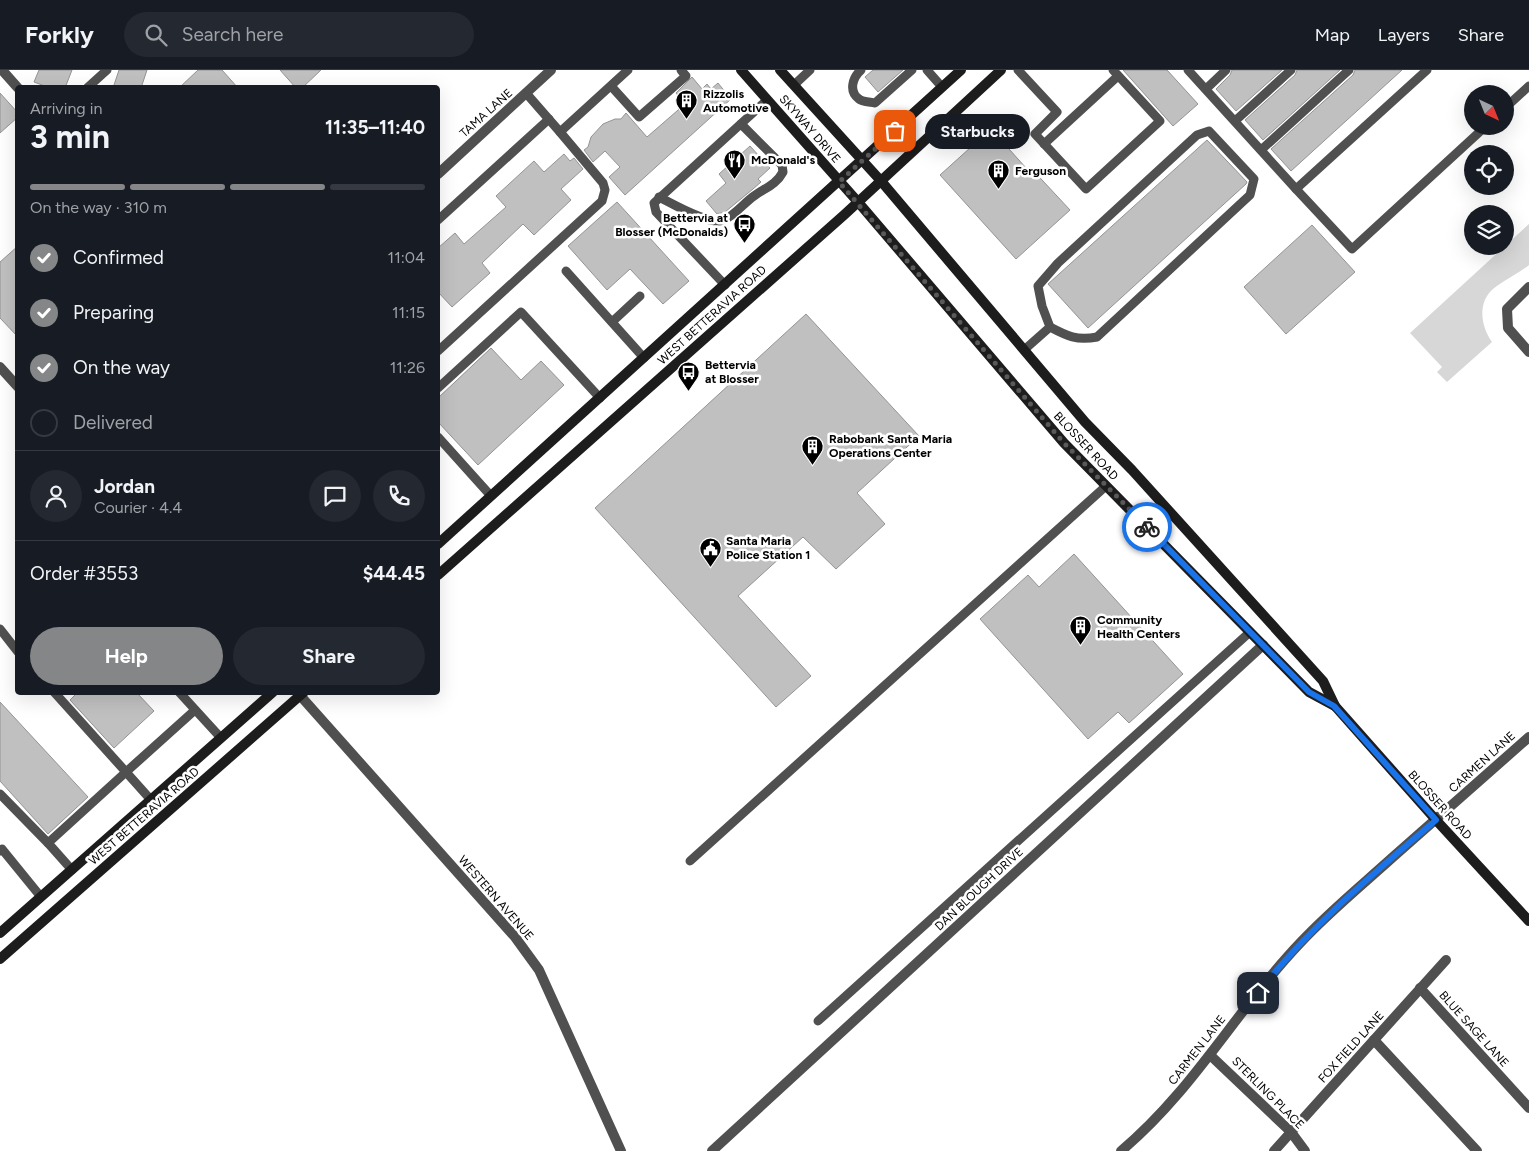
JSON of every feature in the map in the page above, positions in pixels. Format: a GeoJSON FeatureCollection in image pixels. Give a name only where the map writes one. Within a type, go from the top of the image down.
{"type":"FeatureCollection","features":[{"type":"Feature","properties":{"kind":"main road","name":"SKYWAY DRIVE"},"geometry":{"type":"LineString","coordinates":[[741,70],[839,182]]}},
{"type":"Feature","properties":{"kind":"main road","name":"SKYWAY DRIVE"},"geometry":{"type":"LineString","coordinates":[[780,70],[862,160]]}},
{"type":"Feature","properties":{"kind":"main road","name":"WEST BETTERAVIA ROAD"},"geometry":{"type":"LineString","coordinates":[[440,542],[961,70]]}},
{"type":"Feature","properties":{"kind":"main road","name":"WEST BETTERAVIA ROAD"},"geometry":{"type":"LineString","coordinates":[[440,574],[858,202],[1001,70]]}},
{"type":"Feature","properties":{"kind":"main road","name":"BLOSSER ROAD"},"geometry":{"type":"LineString","coordinates":[[862,160],[1085,422],[1132,470],[1323,681],[1334,706],[1529,920]]}},
{"type":"Feature","properties":{"kind":"main road","name":"BLOSSER ROAD"},"geometry":{"type":"LineString","coordinates":[[839,182],[1064,443],[1309,692],[1334,706]]}},
{"type":"Feature","properties":{"kind":"main road","name":"WEST BETTERAVIA ROAD"},"geometry":{"type":"LineString","coordinates":[[0,933],[270,695]]}},
{"type":"Feature","properties":{"kind":"main road","name":"WEST BETTERAVIA ROAD"},"geometry":{"type":"LineString","coordinates":[[0,959],[299,695]]}},
{"type":"Feature","properties":{"kind":"street"},"geometry":{"type":"LineString","coordinates":[[2,70],[15,85]]}},
{"type":"Feature","properties":{"kind":"street","name":"TAMA LANE"},"geometry":{"type":"LineString","coordinates":[[440,172],[552,70]]}},
{"type":"Feature","properties":{"kind":"street"},"geometry":{"type":"LineString","coordinates":[[1529,287],[1507,309],[1508,328],[1529,352]]}},
{"type":"Feature","properties":{"kind":"street"},"geometry":{"type":"LineString","coordinates":[[0,367],[15,384]]}},
{"type":"Feature","properties":{"kind":"street","name":"DAN BLOUGH DRIVE"},"geometry":{"type":"LineString","coordinates":[[712,1151],[1263,646]]}},
{"type":"Feature","properties":{"kind":"street","name":"WESTERN AVENUE"},"geometry":{"type":"LineString","coordinates":[[301,695],[515,937],[539,970],[621,1151]]}},
{"type":"Feature","properties":{"kind":"street","name":"CARMEN LANE"},"geometry":{"type":"LineString","coordinates":[[1121,1151],[1169,1105],[1301,942],[1342,902],[1529,737]]}},
{"type":"Feature","properties":{"kind":"street","name":"FOX FIELD LANE"},"geometry":{"type":"LineString","coordinates":[[1274,1151],[1446,960]]}},
{"type":"Feature","properties":{"kind":"street","name":"BLUE SAGE LANE"},"geometry":{"type":"LineString","coordinates":[[1420,988],[1529,1108]]}},
{"type":"Feature","properties":{"kind":"street"},"geometry":{"type":"LineString","coordinates":[[1374,1040],[1477,1151]]}},
{"type":"Feature","properties":{"kind":"street","name":"STERLING PLACE"},"geometry":{"type":"LineString","coordinates":[[1210,1055],[1291,1132],[1305,1151]]}},
{"type":"Feature","properties":{"kind":"street"},"geometry":{"type":"LineString","coordinates":[[1131,1142],[1139,1151]]}},
{"type":"Feature","properties":{"kind":"lane"},"geometry":{"type":"LineString","coordinates":[[90,85],[107,70]]}},
{"type":"Feature","properties":{"kind":"lane"},"geometry":{"type":"LineString","coordinates":[[560,132],[628,70]]}},
{"type":"Feature","properties":{"kind":"lane"},"geometry":{"type":"LineString","coordinates":[[611,86],[639,117],[686,76],[681,70]]}},
{"type":"Feature","properties":{"kind":"lane"},"geometry":{"type":"LineString","coordinates":[[794,85],[810,70]]}},
{"type":"Feature","properties":{"kind":"lane"},"geometry":{"type":"LineString","coordinates":[[861,70],[855,75],[852,86],[854,94],[860,100],[875,103],[912,70]]}},
{"type":"Feature","properties":{"kind":"lane"},"geometry":{"type":"LineString","coordinates":[[927,70],[942,88]]}},
{"type":"Feature","properties":{"kind":"lane"},"geometry":{"type":"LineString","coordinates":[[1018,70],[1057,112],[1034,134],[1086,189],[1160,121],[1115,73],[1044,144]]}},
{"type":"Feature","properties":{"kind":"lane"},"geometry":{"type":"LineString","coordinates":[[1188,70],[1352,249],[1476,135]]}},
{"type":"Feature","properties":{"kind":"lane"},"geometry":{"type":"LineString","coordinates":[[1206,89],[1226,70]]}},
{"type":"Feature","properties":{"kind":"lane"},"geometry":{"type":"LineString","coordinates":[[1235,121],[1291,70]]}},
{"type":"Feature","properties":{"kind":"lane"},"geometry":{"type":"LineString","coordinates":[[1261,150],[1349,70]]}},
{"type":"Feature","properties":{"kind":"lane"},"geometry":{"type":"LineString","coordinates":[[1296,189],[1427,70]]}},
{"type":"Feature","properties":{"kind":"lane"},"geometry":{"type":"LineString","coordinates":[[1514,100],[1529,86]]}},
{"type":"Feature","properties":{"kind":"lane"},"geometry":{"type":"LineString","coordinates":[[440,349],[602,201],[605,190],[603,183],[526,94]]}},
{"type":"Feature","properties":{"kind":"lane"},"geometry":{"type":"LineString","coordinates":[[725,285],[656,212],[654,203],[768,100]]}},
{"type":"Feature","properties":{"kind":"lane"},"geometry":{"type":"LineString","coordinates":[[440,218],[549,119]]}},
{"type":"Feature","properties":{"kind":"lane"},"geometry":{"type":"LineString","coordinates":[[659,198],[708,220],[718,222],[726,219],[756,194],[779,180],[784,172],[782,165],[741,124]]}},
{"type":"Feature","properties":{"kind":"lane"},"geometry":{"type":"LineString","coordinates":[[1209,131],[1254,179],[1250,195],[1096,337],[1082,340],[1068,336],[1050,327],[1042,306],[1038,286],[1058,263],[1197,135],[1209,131]]}},
{"type":"Feature","properties":{"kind":"lane"},"geometry":{"type":"LineString","coordinates":[[566,271],[644,358]]}},
{"type":"Feature","properties":{"kind":"lane"},"geometry":{"type":"LineString","coordinates":[[612,322],[640,296]]}},
{"type":"Feature","properties":{"kind":"lane"},"geometry":{"type":"LineString","coordinates":[[440,386],[520,312],[600,398]]}},
{"type":"Feature","properties":{"kind":"lane"},"geometry":{"type":"LineString","coordinates":[[1024,350],[1050,327]]}},
{"type":"Feature","properties":{"kind":"lane"},"geometry":{"type":"LineString","coordinates":[[440,439],[492,496]]}},
{"type":"Feature","properties":{"kind":"lane"},"geometry":{"type":"LineString","coordinates":[[690,861],[1106,486]]}},
{"type":"Feature","properties":{"kind":"lane"},"geometry":{"type":"LineString","coordinates":[[0,629],[15,648]]}},
{"type":"Feature","properties":{"kind":"lane"},"geometry":{"type":"LineString","coordinates":[[818,1021],[1250,632]]}},
{"type":"Feature","properties":{"kind":"lane"},"geometry":{"type":"LineString","coordinates":[[57,695],[151,800]]}},
{"type":"Feature","properties":{"kind":"lane"},"geometry":{"type":"LineString","coordinates":[[182,695],[221,738]]}},
{"type":"Feature","properties":{"kind":"lane"},"geometry":{"type":"LineString","coordinates":[[48,843],[195,710]]}},
{"type":"Feature","properties":{"kind":"lane"},"geometry":{"type":"LineString","coordinates":[[0,794],[72,870]]}},
{"type":"Feature","properties":{"kind":"lane"},"geometry":{"type":"LineString","coordinates":[[0,851],[2,849],[41,897]]}},
{"type":"Feature","properties":{"kind":"shaded area"},"geometry":{"type":"Polygon","coordinates":[[[1529,224],[1529,265],[1493,289],[1488,295],[1482,315],[1485,329],[1492,342],[1447,382],[1437,372],[1442,367],[1410,333],[1495,255],[1514,255],[1514,238],[1529,224]]]}},
{"type":"Feature","properties":{"kind":"building"},"geometry":{"type":"Polygon","coordinates":[[[39,70],[72,70],[66,85],[42,85],[34,82],[39,70]]]}},
{"type":"Feature","properties":{"kind":"building"},"geometry":{"type":"Polygon","coordinates":[[[119,70],[147,70],[142,85],[114,85],[119,70]]]}},
{"type":"Feature","properties":{"kind":"building"},"geometry":{"type":"Polygon","coordinates":[[[198,70],[222,70],[235,85],[182,85],[198,70]]]}},
{"type":"Feature","properties":{"kind":"building"},"geometry":{"type":"Polygon","coordinates":[[[280,70],[321,70],[305,85],[293,85],[280,70]]]}},
{"type":"Feature","properties":{"kind":"building"},"geometry":{"type":"Polygon","coordinates":[[[873,70],[903,70],[878,92],[865,77],[873,70]]]}},
{"type":"Feature","properties":{"kind":"building"},"geometry":{"type":"Polygon","coordinates":[[[1123,70],[1167,70],[1198,104],[1173,126],[1123,70]]]}},
{"type":"Feature","properties":{"kind":"building"},"geometry":{"type":"Polygon","coordinates":[[[1232,70],[1282,70],[1236,111],[1216,89],[1230,75],[1232,70]]]}},
{"type":"Feature","properties":{"kind":"building"},"geometry":{"type":"Polygon","coordinates":[[[1297,70],[1340,70],[1263,140],[1245,120],[1295,75],[1297,70]]]}},
{"type":"Feature","properties":{"kind":"building"},"geometry":{"type":"Polygon","coordinates":[[[1355,70],[1402,70],[1291,171],[1271,149],[1353,75],[1355,70]]]}},
{"type":"Feature","properties":{"kind":"building"},"geometry":{"type":"Polygon","coordinates":[[[692,77],[702,89],[707,84],[711,89],[718,83],[731,99],[625,195],[609,177],[620,167],[605,151],[593,162],[584,150],[588,147],[591,137],[603,124],[615,119],[621,119],[626,113],[647,137],[685,104],[676,93],[692,77]]]}},
{"type":"Feature","properties":{"kind":"building"},"geometry":{"type":"Polygon","coordinates":[[[0,93],[15,110],[15,120],[0,133],[0,93]]]}},
{"type":"Feature","properties":{"kind":"building","name":"Ferguson"},"geometry":{"type":"Polygon","coordinates":[[[991,129],[1027,169],[1030,167],[1070,210],[1016,259],[940,175],[991,129]]]}},
{"type":"Feature","properties":{"kind":"building"},"geometry":{"type":"Polygon","coordinates":[[[1207,140],[1247,182],[1246,184],[1088,328],[1048,284],[1207,140]]]}},
{"type":"Feature","properties":{"kind":"building"},"geometry":{"type":"Polygon","coordinates":[[[750,146],[770,168],[758,179],[761,182],[753,189],[725,212],[717,214],[706,201],[726,183],[719,174],[750,146]]]}},
{"type":"Feature","properties":{"kind":"building"},"geometry":{"type":"Polygon","coordinates":[[[564,154],[570,161],[574,158],[583,169],[561,189],[571,200],[534,235],[523,224],[482,263],[490,273],[452,307],[440,294],[440,246],[455,233],[464,244],[506,207],[496,196],[534,161],[544,172],[564,154]]]}},
{"type":"Feature","properties":{"kind":"building"},"geometry":{"type":"Polygon","coordinates":[[[617,202],[689,281],[663,304],[630,269],[607,290],[568,246],[617,202]]]}},
{"type":"Feature","properties":{"kind":"building"},"geometry":{"type":"Polygon","coordinates":[[[1312,225],[1355,272],[1286,334],[1244,287],[1312,225]]]}},
{"type":"Feature","properties":{"kind":"building"},"geometry":{"type":"Polygon","coordinates":[[[15,249],[15,334],[0,318],[0,262],[15,249]]]}},
{"type":"Feature","properties":{"kind":"building"},"geometry":{"type":"Polygon","coordinates":[[[806,314],[919,436],[857,493],[885,524],[836,569],[803,537],[738,596],[811,676],[776,707],[595,508],[806,314]]]}},
{"type":"Feature","properties":{"kind":"building"},"geometry":{"type":"Polygon","coordinates":[[[491,348],[521,380],[541,361],[564,385],[478,465],[440,424],[440,396],[491,348]]]}},
{"type":"Feature","properties":{"kind":"building","name":"Community Health Centers"},"geometry":{"type":"Polygon","coordinates":[[[1074,554],[1183,674],[1129,723],[1118,712],[1088,739],[980,619],[1028,575],[1039,587],[1074,554]]]}},
{"type":"Feature","properties":{"kind":"building"},"geometry":{"type":"Polygon","coordinates":[[[75,695],[139,695],[154,711],[114,748],[70,700],[75,695]]]}},
{"type":"Feature","properties":{"kind":"building"},"geometry":{"type":"Polygon","coordinates":[[[0,702],[88,797],[48,834],[0,781],[0,702]]]}},
{"type":"Feature","properties":{"kind":"way so far"},"geometry":{"type":"LineString","coordinates":[[895,131],[839,182],[1064,443],[1147,527]]}},
{"type":"Feature","properties":{"kind":"place","name":"Rizzolis Automotive"},"geometry":{"type":"Point","coordinates":[687,120]}},
{"type":"Feature","properties":{"kind":"place","name":"Starbucks"},"geometry":{"type":"Point","coordinates":[895,131]}},
{"type":"Feature","properties":{"kind":"place","name":"McDonald's"},"geometry":{"type":"Point","coordinates":[735,179]}},
{"type":"Feature","properties":{"kind":"place","name":"Ferguson"},"geometry":{"type":"Point","coordinates":[999,190]}},
{"type":"Feature","properties":{"kind":"place","name":"Bettervia at Blosser (McDonalds)"},"geometry":{"type":"Point","coordinates":[744,244]}},
{"type":"Feature","properties":{"kind":"place","name":"Bettervia at Blosser"},"geometry":{"type":"Point","coordinates":[689,391]}},
{"type":"Feature","properties":{"kind":"place","name":"Rabobank Santa Maria Operations Center"},"geometry":{"type":"Point","coordinates":[813,465]}},
{"type":"Feature","properties":{"kind":"place","name":"Santa Maria Police Station 1"},"geometry":{"type":"Point","coordinates":[710,567]}},
{"type":"Feature","properties":{"kind":"place","name":"Community Health Centers"},"geometry":{"type":"Point","coordinates":[1081,646]}},
{"type":"Feature","properties":{"kind":"route"},"geometry":{"type":"LineString","coordinates":[[1147,527],[1309,692],[1334,706],[1436,820],[1342,902],[1301,942],[1258,993]]}}]}
